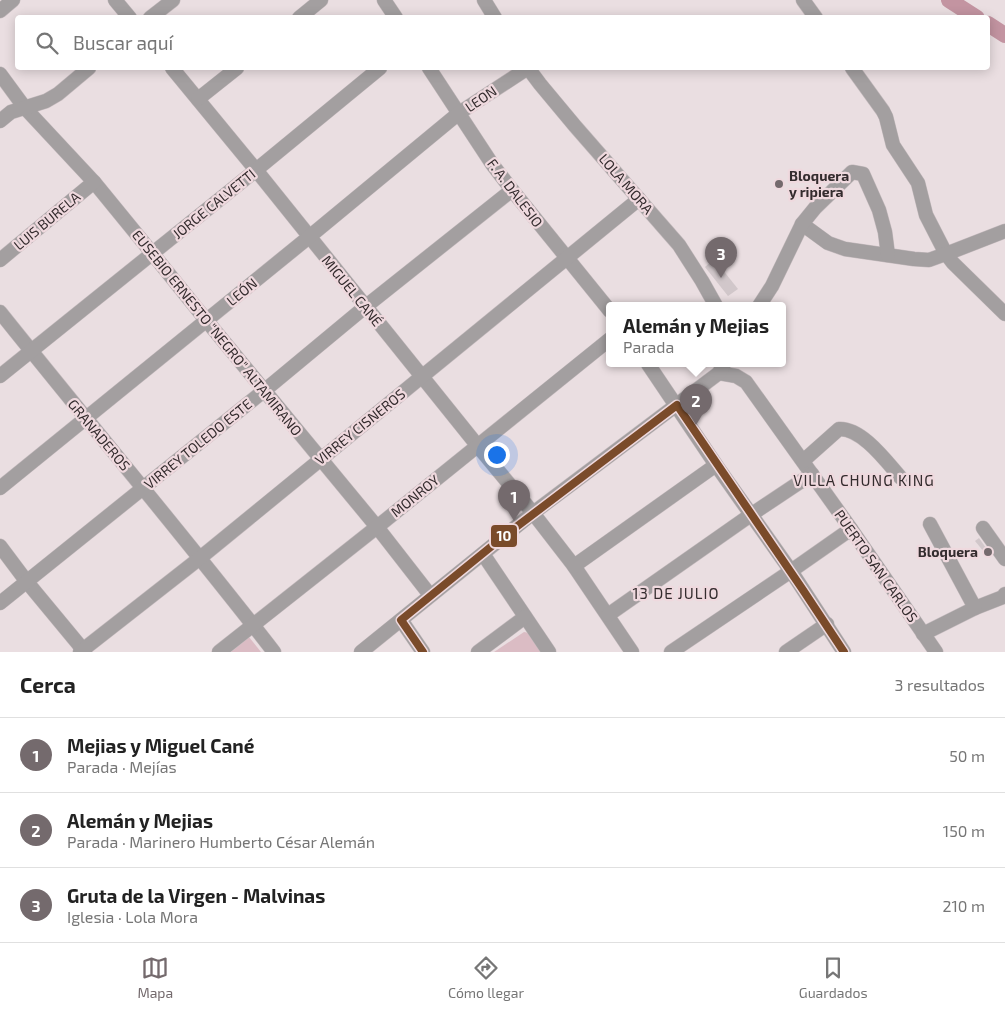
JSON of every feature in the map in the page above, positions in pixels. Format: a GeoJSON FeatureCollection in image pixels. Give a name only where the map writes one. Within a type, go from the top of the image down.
{"type":"FeatureCollection","features":[{"type":"Feature","properties":{"kind":"street"},"geometry":{"type":"LineString","coordinates":[[0,11],[13,0]]}},
{"type":"Feature","properties":{"kind":"street"},"geometry":{"type":"LineString","coordinates":[[115,0],[128,15]]}},
{"type":"Feature","properties":{"kind":"street"},"geometry":{"type":"LineString","coordinates":[[154,15],[173,0]]}},
{"type":"Feature","properties":{"kind":"street"},"geometry":{"type":"LineString","coordinates":[[303,15],[321,0]]}},
{"type":"Feature","properties":{"kind":"street"},"geometry":{"type":"LineString","coordinates":[[384,0],[394,15]]}},
{"type":"Feature","properties":{"kind":"street"},"geometry":{"type":"LineString","coordinates":[[484,0],[493,15]]}},
{"type":"Feature","properties":{"kind":"street"},"geometry":{"type":"LineString","coordinates":[[803,0],[814,15]]}},
{"type":"Feature","properties":{"kind":"street"},"geometry":{"type":"LineString","coordinates":[[0,121],[11,112],[46,101],[58,94],[87,70]]}},
{"type":"Feature","properties":{"kind":"street","name":"MIGUEL CANÉ"},"geometry":{"type":"LineString","coordinates":[[174,70],[534,513],[574,566],[632,652]]}},
{"type":"Feature","properties":{"kind":"street"},"geometry":{"type":"LineString","coordinates":[[198,99],[234,70]]}},
{"type":"Feature","properties":{"kind":"street","name":"JORGE CALVETTI"},"geometry":{"type":"LineString","coordinates":[[0,376],[378,70]]}},
{"type":"Feature","properties":{"kind":"street","name":"F. A. DALESIO"},"geometry":{"type":"LineString","coordinates":[[430,70],[492,164],[606,306]]}},
{"type":"Feature","properties":{"kind":"street","name":"LEON"},"geometry":{"type":"LineString","coordinates":[[459,113],[525,70]]}},
{"type":"Feature","properties":{"kind":"street","name":"LOLA MORA"},"geometry":{"type":"LineString","coordinates":[[530,70],[575,126],[679,245],[714,302]]}},
{"type":"Feature","properties":{"kind":"street"},"geometry":{"type":"LineString","coordinates":[[853,70],[883,111],[893,145],[918,183],[926,215],[946,254],[1005,314]]}},
{"type":"Feature","properties":{"kind":"street","name":"EUSEBIO ERNESTO \"NEGRO\" ALTAMIRANO"},"geometry":{"type":"LineString","coordinates":[[0,74],[25,108],[94,182],[377,527],[430,595]]}},
{"type":"Feature","properties":{"kind":"street","name":"LEÓN"},"geometry":{"type":"LineString","coordinates":[[0,488],[310,237],[459,113]]}},
{"type":"Feature","properties":{"kind":"street"},"geometry":{"type":"LineString","coordinates":[[762,302],[802,224],[815,208],[852,172],[863,174],[879,210],[885,232],[888,255]]}},
{"type":"Feature","properties":{"kind":"street","name":"LUIS BURELA"},"geometry":{"type":"LineString","coordinates":[[0,260],[94,182]]}},
{"type":"Feature","properties":{"kind":"street","name":"VIRREY TOLEDO ESTE"},"geometry":{"type":"LineString","coordinates":[[0,603],[265,390],[365,306],[512,190]]}},
{"type":"Feature","properties":{"kind":"street","name":"VIRREY CISNEROS"},"geometry":{"type":"LineString","coordinates":[[83,651],[200,558],[639,199]]}},
{"type":"Feature","properties":{"kind":"street"},"geometry":{"type":"LineString","coordinates":[[802,224],[828,243],[844,249],[929,260],[1005,231]]}},
{"type":"Feature","properties":{"kind":"street","name":"GRANADEROS"},"geometry":{"type":"LineString","coordinates":[[0,312],[143,487],[274,652]]}},
{"type":"Feature","properties":{"kind":"street","name":"MONROY"},"geometry":{"type":"LineString","coordinates":[[219,652],[606,342]]}},
{"type":"Feature","properties":{"kind":"street"},"geometry":{"type":"LineString","coordinates":[[650,367],[716,465],[752,514],[844,652]]}},
{"type":"Feature","properties":{"kind":"street"},"geometry":{"type":"LineString","coordinates":[[361,652],[534,513],[677,405],[722,368]]}},
{"type":"Feature","properties":{"kind":"street","name":"PUERTO SAN CARLOS"},"geometry":{"type":"LineString","coordinates":[[722,368],[746,382],[851,529],[927,646]]}},
{"type":"Feature","properties":{"kind":"street"},"geometry":{"type":"LineString","coordinates":[[803,461],[833,433],[845,428],[873,445],[900,478]]}},
{"type":"Feature","properties":{"kind":"street"},"geometry":{"type":"LineString","coordinates":[[574,566],[716,465]]}},
{"type":"Feature","properties":{"kind":"street"},"geometry":{"type":"LineString","coordinates":[[608,615],[812,474]]}},
{"type":"Feature","properties":{"kind":"street"},"geometry":{"type":"LineString","coordinates":[[930,524],[975,608]]}},
{"type":"Feature","properties":{"kind":"street"},"geometry":{"type":"LineString","coordinates":[[983,528],[1005,559]]}},
{"type":"Feature","properties":{"kind":"street"},"geometry":{"type":"LineString","coordinates":[[671,652],[791,572],[851,529]]}},
{"type":"Feature","properties":{"kind":"street"},"geometry":{"type":"LineString","coordinates":[[0,546],[83,651]]}},
{"type":"Feature","properties":{"kind":"street"},"geometry":{"type":"LineString","coordinates":[[483,554],[550,652]]}},
{"type":"Feature","properties":{"kind":"street"},"geometry":{"type":"LineString","coordinates":[[927,646],[975,608],[1003,597],[1005,594]]}},
{"type":"Feature","properties":{"kind":"street"},"geometry":{"type":"LineString","coordinates":[[478,652],[525,617]]}},
{"type":"Feature","properties":{"kind":"street"},"geometry":{"type":"LineString","coordinates":[[401,620],[423,652]]}},
{"type":"Feature","properties":{"kind":"street"},"geometry":{"type":"LineString","coordinates":[[786,652],[826,624]]}},
{"type":"Feature","properties":{"kind":"shaded area"},"geometry":{"type":"Polygon","coordinates":[[[524,632],[529,633],[542,652],[494,652],[524,632]]]}},
{"type":"Feature","properties":{"kind":"shaded area"},"geometry":{"type":"Polygon","coordinates":[[[249,637],[261,652],[231,652],[249,637]]]}},
{"type":"Feature","properties":{"kind":"building"},"geometry":{"type":"Polygon","coordinates":[[[714,259],[738,289],[728,296],[705,267],[714,259]]]}},
{"type":"Feature","properties":{"kind":"building"},"geometry":{"type":"Polygon","coordinates":[[[979,538],[991,555],[989,558],[975,541],[979,538]]]}},
{"type":"Feature","properties":{"kind":"waterway"},"geometry":{"type":"LineString","coordinates":[[949,0],[972,15]]}},
{"type":"Feature","properties":{"kind":"waterway"},"geometry":{"type":"LineString","coordinates":[[990,25],[1005,35]]}},
{"type":"Feature","properties":{"kind":"transit line","name":"10"},"geometry":{"type":"LineString","coordinates":[[423,652],[401,620],[503,537],[677,405],[844,652]]}},
{"type":"Feature","properties":{"kind":"place","name":"Bloquera y ripiera"},"geometry":{"type":"Point","coordinates":[779,184]}},
{"type":"Feature","properties":{"kind":"place","name":"Gruta de la Virgen - Malvinas"},"geometry":{"type":"Point","coordinates":[721,278]}},
{"type":"Feature","properties":{"kind":"place","name":"Alemán y Mejias"},"geometry":{"type":"Point","coordinates":[696,425]}},
{"type":"Feature","properties":{"kind":"place","name":"Mejias y Miguel Cané"},"geometry":{"type":"Point","coordinates":[514,521]}},
{"type":"Feature","properties":{"kind":"place","name":"Bloquera"},"geometry":{"type":"Point","coordinates":[988,552]}},
{"type":"Feature","properties":{"kind":"district","name":"VILLA CHUNG KING"},"geometry":{"type":"Point","coordinates":[864,481]}},
{"type":"Feature","properties":{"kind":"district","name":"13 DE JULIO"},"geometry":{"type":"Point","coordinates":[676,594]}}]}
